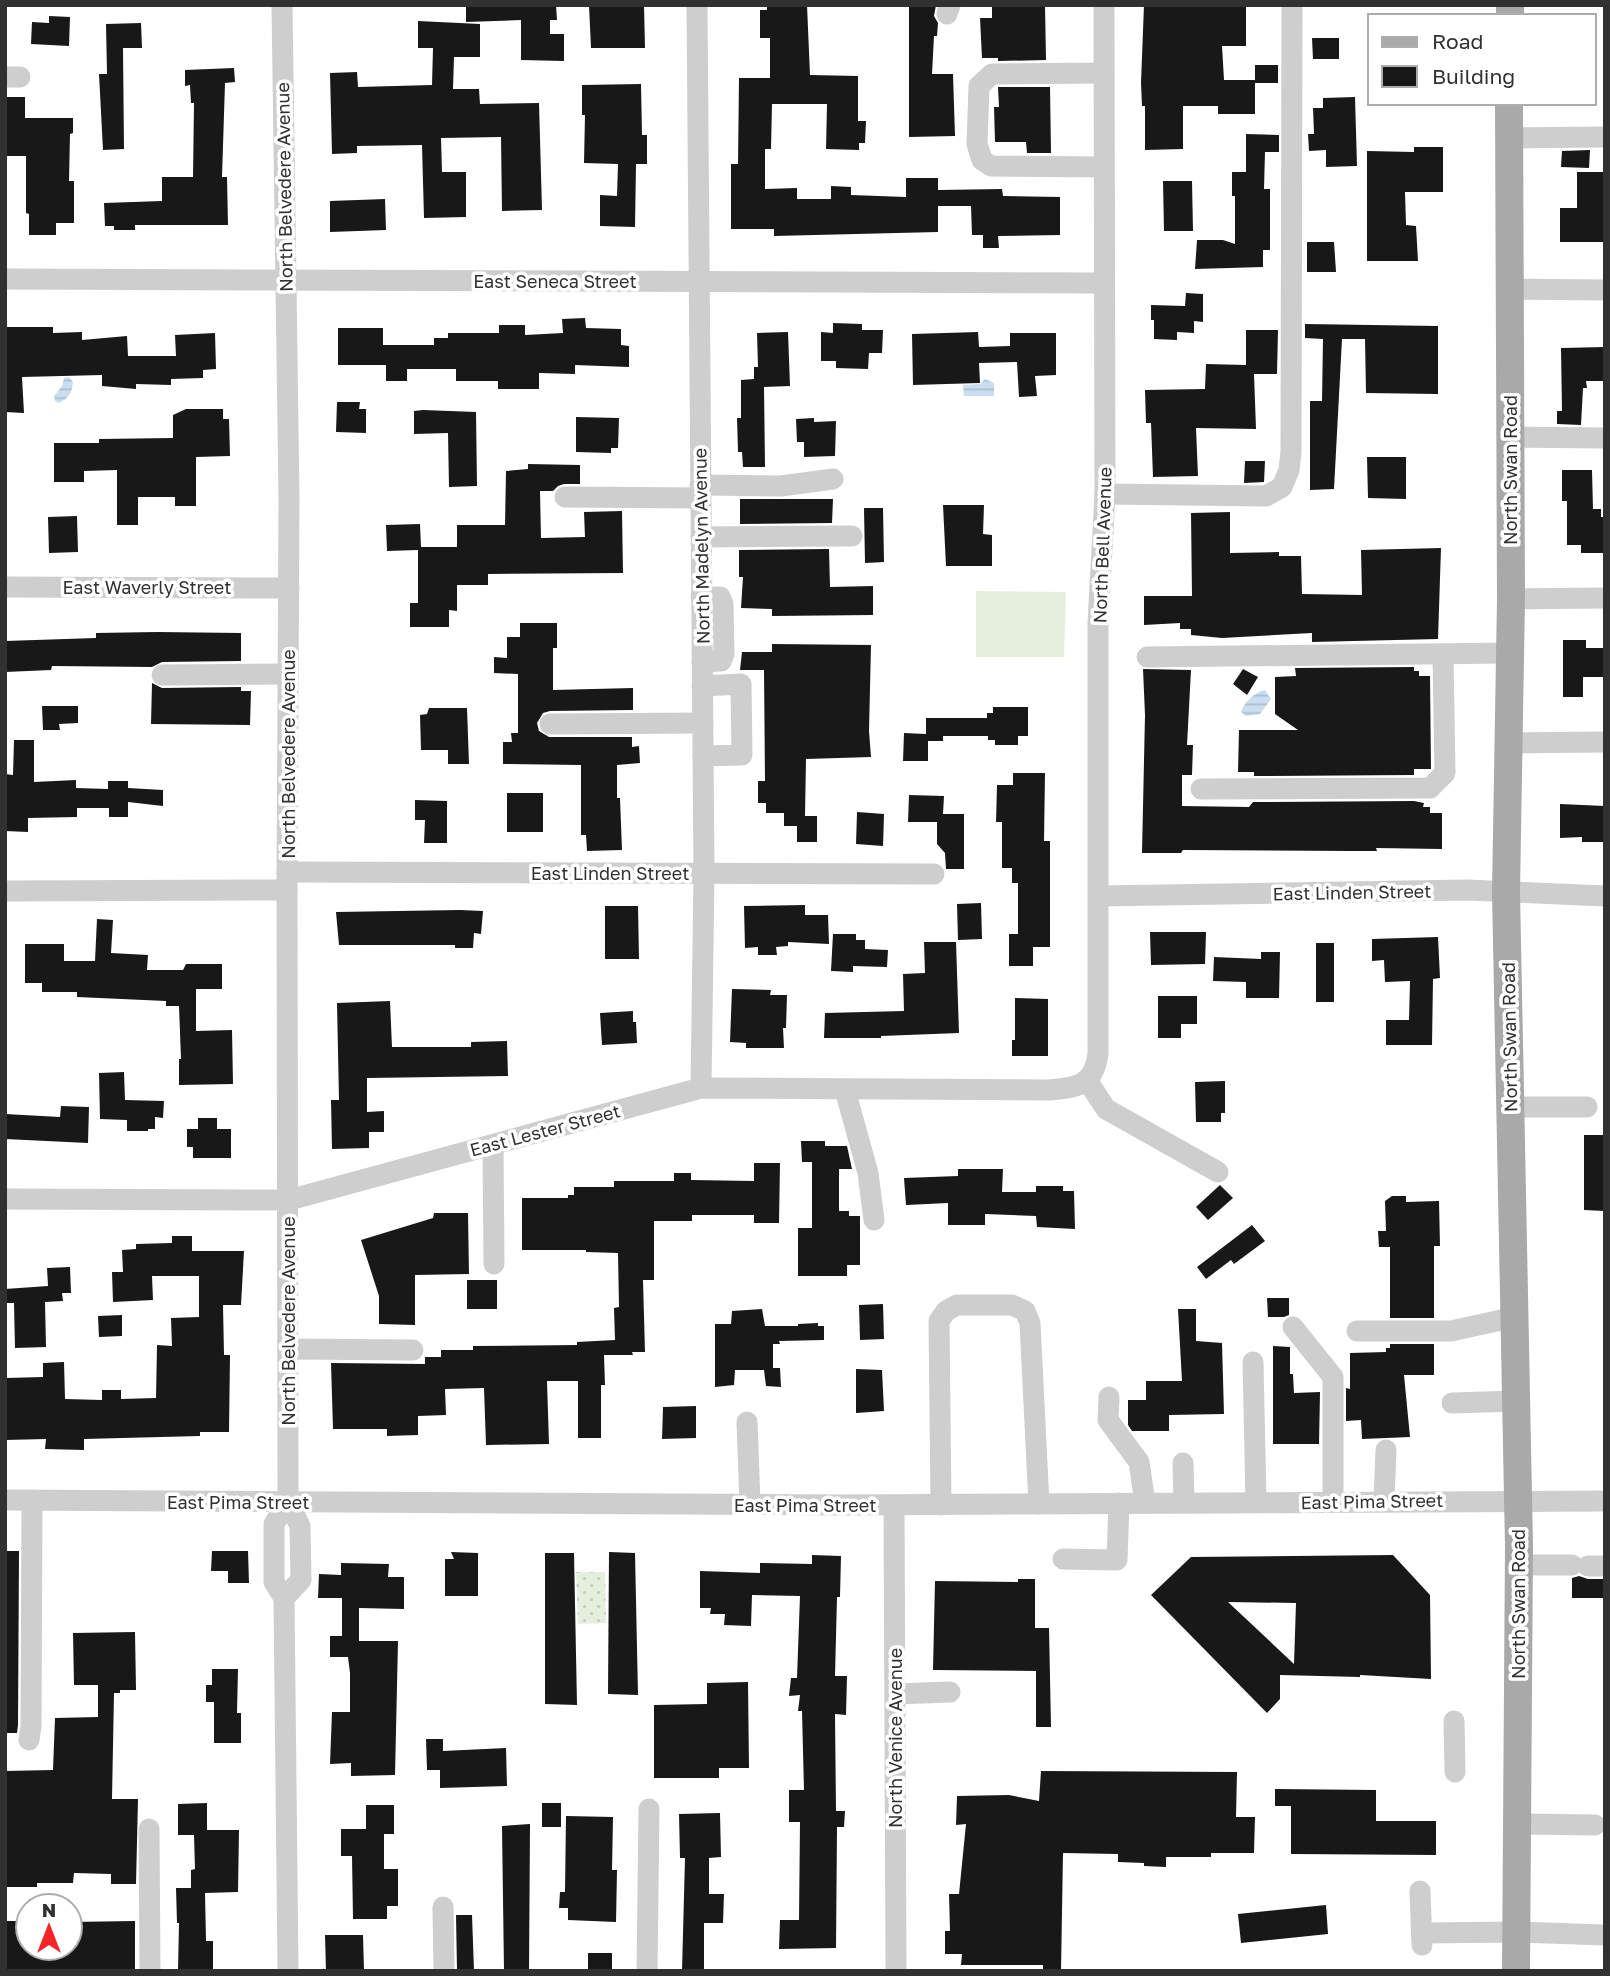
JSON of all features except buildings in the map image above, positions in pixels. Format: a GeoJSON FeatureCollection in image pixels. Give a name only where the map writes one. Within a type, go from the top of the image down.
{"type":"FeatureCollection","features":[{"type":"Feature","properties":{"kind":"main road","name":"North Swan Road"},"geometry":{"type":"LineString","coordinates":[[1509,105],[1511,599],[1506,892],[1519,1565],[1516,1971]]}},
{"type":"Feature","properties":{"kind":"street","name":"North Belvedere Avenue"},"geometry":{"type":"LineString","coordinates":[[282,5],[289,588],[288,1502],[300,1525],[301,1580],[284,1598],[288,1971]]}},
{"type":"Feature","properties":{"kind":"street","name":"North Madelyn Avenue"},"geometry":{"type":"LineString","coordinates":[[696,5],[704,874],[701,1087]]}},
{"type":"Feature","properties":{"kind":"street","name":"North Bell Avenue"},"geometry":{"type":"LineString","coordinates":[[1087,1080],[1096,1070],[1098,1054],[1098,623],[1105,494],[1104,5]]}},
{"type":"Feature","properties":{"kind":"street"},"geometry":{"type":"LineString","coordinates":[[1105,494],[1266,496],[1282,487],[1289,470],[1292,5]]}},
{"type":"Feature","properties":{"kind":"street"},"geometry":{"type":"LineString","coordinates":[[1104,73],[992,74],[979,86],[977,144],[982,160],[991,166],[1104,167]]}},
{"type":"Feature","properties":{"kind":"street"},"geometry":{"type":"LineString","coordinates":[[1509,138],[1605,137]]}},
{"type":"Feature","properties":{"kind":"street","name":"East Seneca Street"},"geometry":{"type":"LineString","coordinates":[[5,279],[1104,283]]}},
{"type":"Feature","properties":{"kind":"street"},"geometry":{"type":"LineString","coordinates":[[1508,289],[1605,290]]}},
{"type":"Feature","properties":{"kind":"street"},"geometry":{"type":"LineString","coordinates":[[1510,437],[1605,438]]}},
{"type":"Feature","properties":{"kind":"street"},"geometry":{"type":"LineString","coordinates":[[565,497],[781,486],[833,479]]}},
{"type":"Feature","properties":{"kind":"street"},"geometry":{"type":"LineString","coordinates":[[701,537],[852,536]]}},
{"type":"Feature","properties":{"kind":"street","name":"East Waverly Street"},"geometry":{"type":"LineString","coordinates":[[5,587],[289,588]]}},
{"type":"Feature","properties":{"kind":"street"},"geometry":{"type":"LineString","coordinates":[[1511,599],[1605,598]]}},
{"type":"Feature","properties":{"kind":"street"},"geometry":{"type":"LineString","coordinates":[[1147,657],[1510,653]]}},
{"type":"Feature","properties":{"kind":"street"},"geometry":{"type":"LineString","coordinates":[[1201,789],[1430,788],[1445,774],[1443,654]]}},
{"type":"Feature","properties":{"kind":"street"},"geometry":{"type":"LineString","coordinates":[[162,675],[288,674]]}},
{"type":"Feature","properties":{"kind":"street"},"geometry":{"type":"LineString","coordinates":[[702,686],[741,684],[742,755],[703,756]]}},
{"type":"Feature","properties":{"kind":"street"},"geometry":{"type":"LineString","coordinates":[[550,724],[703,723]]}},
{"type":"Feature","properties":{"kind":"street"},"geometry":{"type":"LineString","coordinates":[[1509,743],[1605,742]]}},
{"type":"Feature","properties":{"kind":"street","name":"East Linden Street"},"geometry":{"type":"LineString","coordinates":[[5,891],[287,881],[704,874],[934,874]]}},
{"type":"Feature","properties":{"kind":"street","name":"East Linden Street"},"geometry":{"type":"LineString","coordinates":[[1099,896],[1468,890],[1605,896]]}},
{"type":"Feature","properties":{"kind":"street"},"geometry":{"type":"LineString","coordinates":[[1087,1080],[1106,1109],[1218,1172]]}},
{"type":"Feature","properties":{"kind":"street","name":"East Lester Street"},"geometry":{"type":"LineString","coordinates":[[5,1199],[289,1200],[701,1087],[1048,1090],[1068,1088],[1087,1080]]}},
{"type":"Feature","properties":{"kind":"street"},"geometry":{"type":"LineString","coordinates":[[845,1090],[868,1172],[874,1220]]}},
{"type":"Feature","properties":{"kind":"street"},"geometry":{"type":"LineString","coordinates":[[1511,1107],[1587,1107]]}},
{"type":"Feature","properties":{"kind":"street"},"geometry":{"type":"LineString","coordinates":[[493,1145],[494,1264]]}},
{"type":"Feature","properties":{"kind":"street"},"geometry":{"type":"LineString","coordinates":[[941,1505],[939,1321],[946,1311],[957,1305],[1012,1305],[1025,1311],[1030,1323],[1039,1504]]}},
{"type":"Feature","properties":{"kind":"street"},"geometry":{"type":"LineString","coordinates":[[1357,1331],[1451,1331],[1515,1317]]}},
{"type":"Feature","properties":{"kind":"street"},"geometry":{"type":"LineString","coordinates":[[1293,1327],[1333,1377],[1333,1501]]}},
{"type":"Feature","properties":{"kind":"street"},"geometry":{"type":"LineString","coordinates":[[288,1349],[413,1350]]}},
{"type":"Feature","properties":{"kind":"street"},"geometry":{"type":"LineString","coordinates":[[1253,1362],[1256,1502]]}},
{"type":"Feature","properties":{"kind":"street"},"geometry":{"type":"LineString","coordinates":[[1109,1397],[1108,1420],[1139,1462],[1145,1503]]}},
{"type":"Feature","properties":{"kind":"street"},"geometry":{"type":"LineString","coordinates":[[1452,1403],[1517,1401]]}},
{"type":"Feature","properties":{"kind":"street"},"geometry":{"type":"LineString","coordinates":[[747,1422],[750,1504]]}},
{"type":"Feature","properties":{"kind":"street"},"geometry":{"type":"LineString","coordinates":[[1384,1501],[1386,1450]]}},
{"type":"Feature","properties":{"kind":"street"},"geometry":{"type":"LineString","coordinates":[[1183,1463],[1184,1503]]}},
{"type":"Feature","properties":{"kind":"street","name":"East Pima Street"},"geometry":{"type":"LineString","coordinates":[[5,1500],[894,1505],[1605,1501]]}},
{"type":"Feature","properties":{"kind":"street"},"geometry":{"type":"LineString","coordinates":[[29,1740],[32,1500]]}},
{"type":"Feature","properties":{"kind":"street"},"geometry":{"type":"LineString","coordinates":[[1063,1559],[1117,1560],[1119,1503]]}},
{"type":"Feature","properties":{"kind":"street","name":"North Venice Avenue"},"geometry":{"type":"LineString","coordinates":[[894,1505],[896,1971]]}},
{"type":"Feature","properties":{"kind":"street"},"geometry":{"type":"LineString","coordinates":[[1519,1565],[1588,1566]]}},
{"type":"Feature","properties":{"kind":"street"},"geometry":{"type":"LineString","coordinates":[[895,1693],[950,1692]]}},
{"type":"Feature","properties":{"kind":"street"},"geometry":{"type":"LineString","coordinates":[[1454,1721],[1455,1772]]}},
{"type":"Feature","properties":{"kind":"street"},"geometry":{"type":"LineString","coordinates":[[647,1971],[649,1809]]}},
{"type":"Feature","properties":{"kind":"street"},"geometry":{"type":"LineString","coordinates":[[1517,1824],[1595,1825]]}},
{"type":"Feature","properties":{"kind":"street"},"geometry":{"type":"LineString","coordinates":[[149,1829],[150,1971]]}},
{"type":"Feature","properties":{"kind":"street"},"geometry":{"type":"LineString","coordinates":[[1420,1891],[1422,1940],[1517,1932],[1605,1935]]}},
{"type":"Feature","properties":{"kind":"street"},"geometry":{"type":"LineString","coordinates":[[443,1907],[444,1971]]}},
{"type":"Feature","properties":{"kind":"green space"},"geometry":{"type":"Polygon","coordinates":[[[976,591],[1066,592],[1064,657],[976,657],[976,591]]]}},
{"type":"Feature","properties":{"kind":"green space"},"geometry":{"type":"Polygon","coordinates":[[[576,1572],[605,1572],[606,1623],[578,1624],[576,1572]]]}},
{"type":"Feature","properties":{"kind":"water"},"geometry":{"type":"Polygon","coordinates":[[[69,377],[73,382],[71,392],[59,403],[54,396],[62,386],[64,378],[69,377]]]}},
{"type":"Feature","properties":{"kind":"water"},"geometry":{"type":"Polygon","coordinates":[[[985,379],[994,383],[994,396],[964,396],[963,385],[980,384],[985,379]]]}},
{"type":"Feature","properties":{"kind":"water"},"geometry":{"type":"Polygon","coordinates":[[[1265,690],[1271,699],[1260,714],[1246,716],[1241,712],[1250,698],[1265,690]]]}}]}
